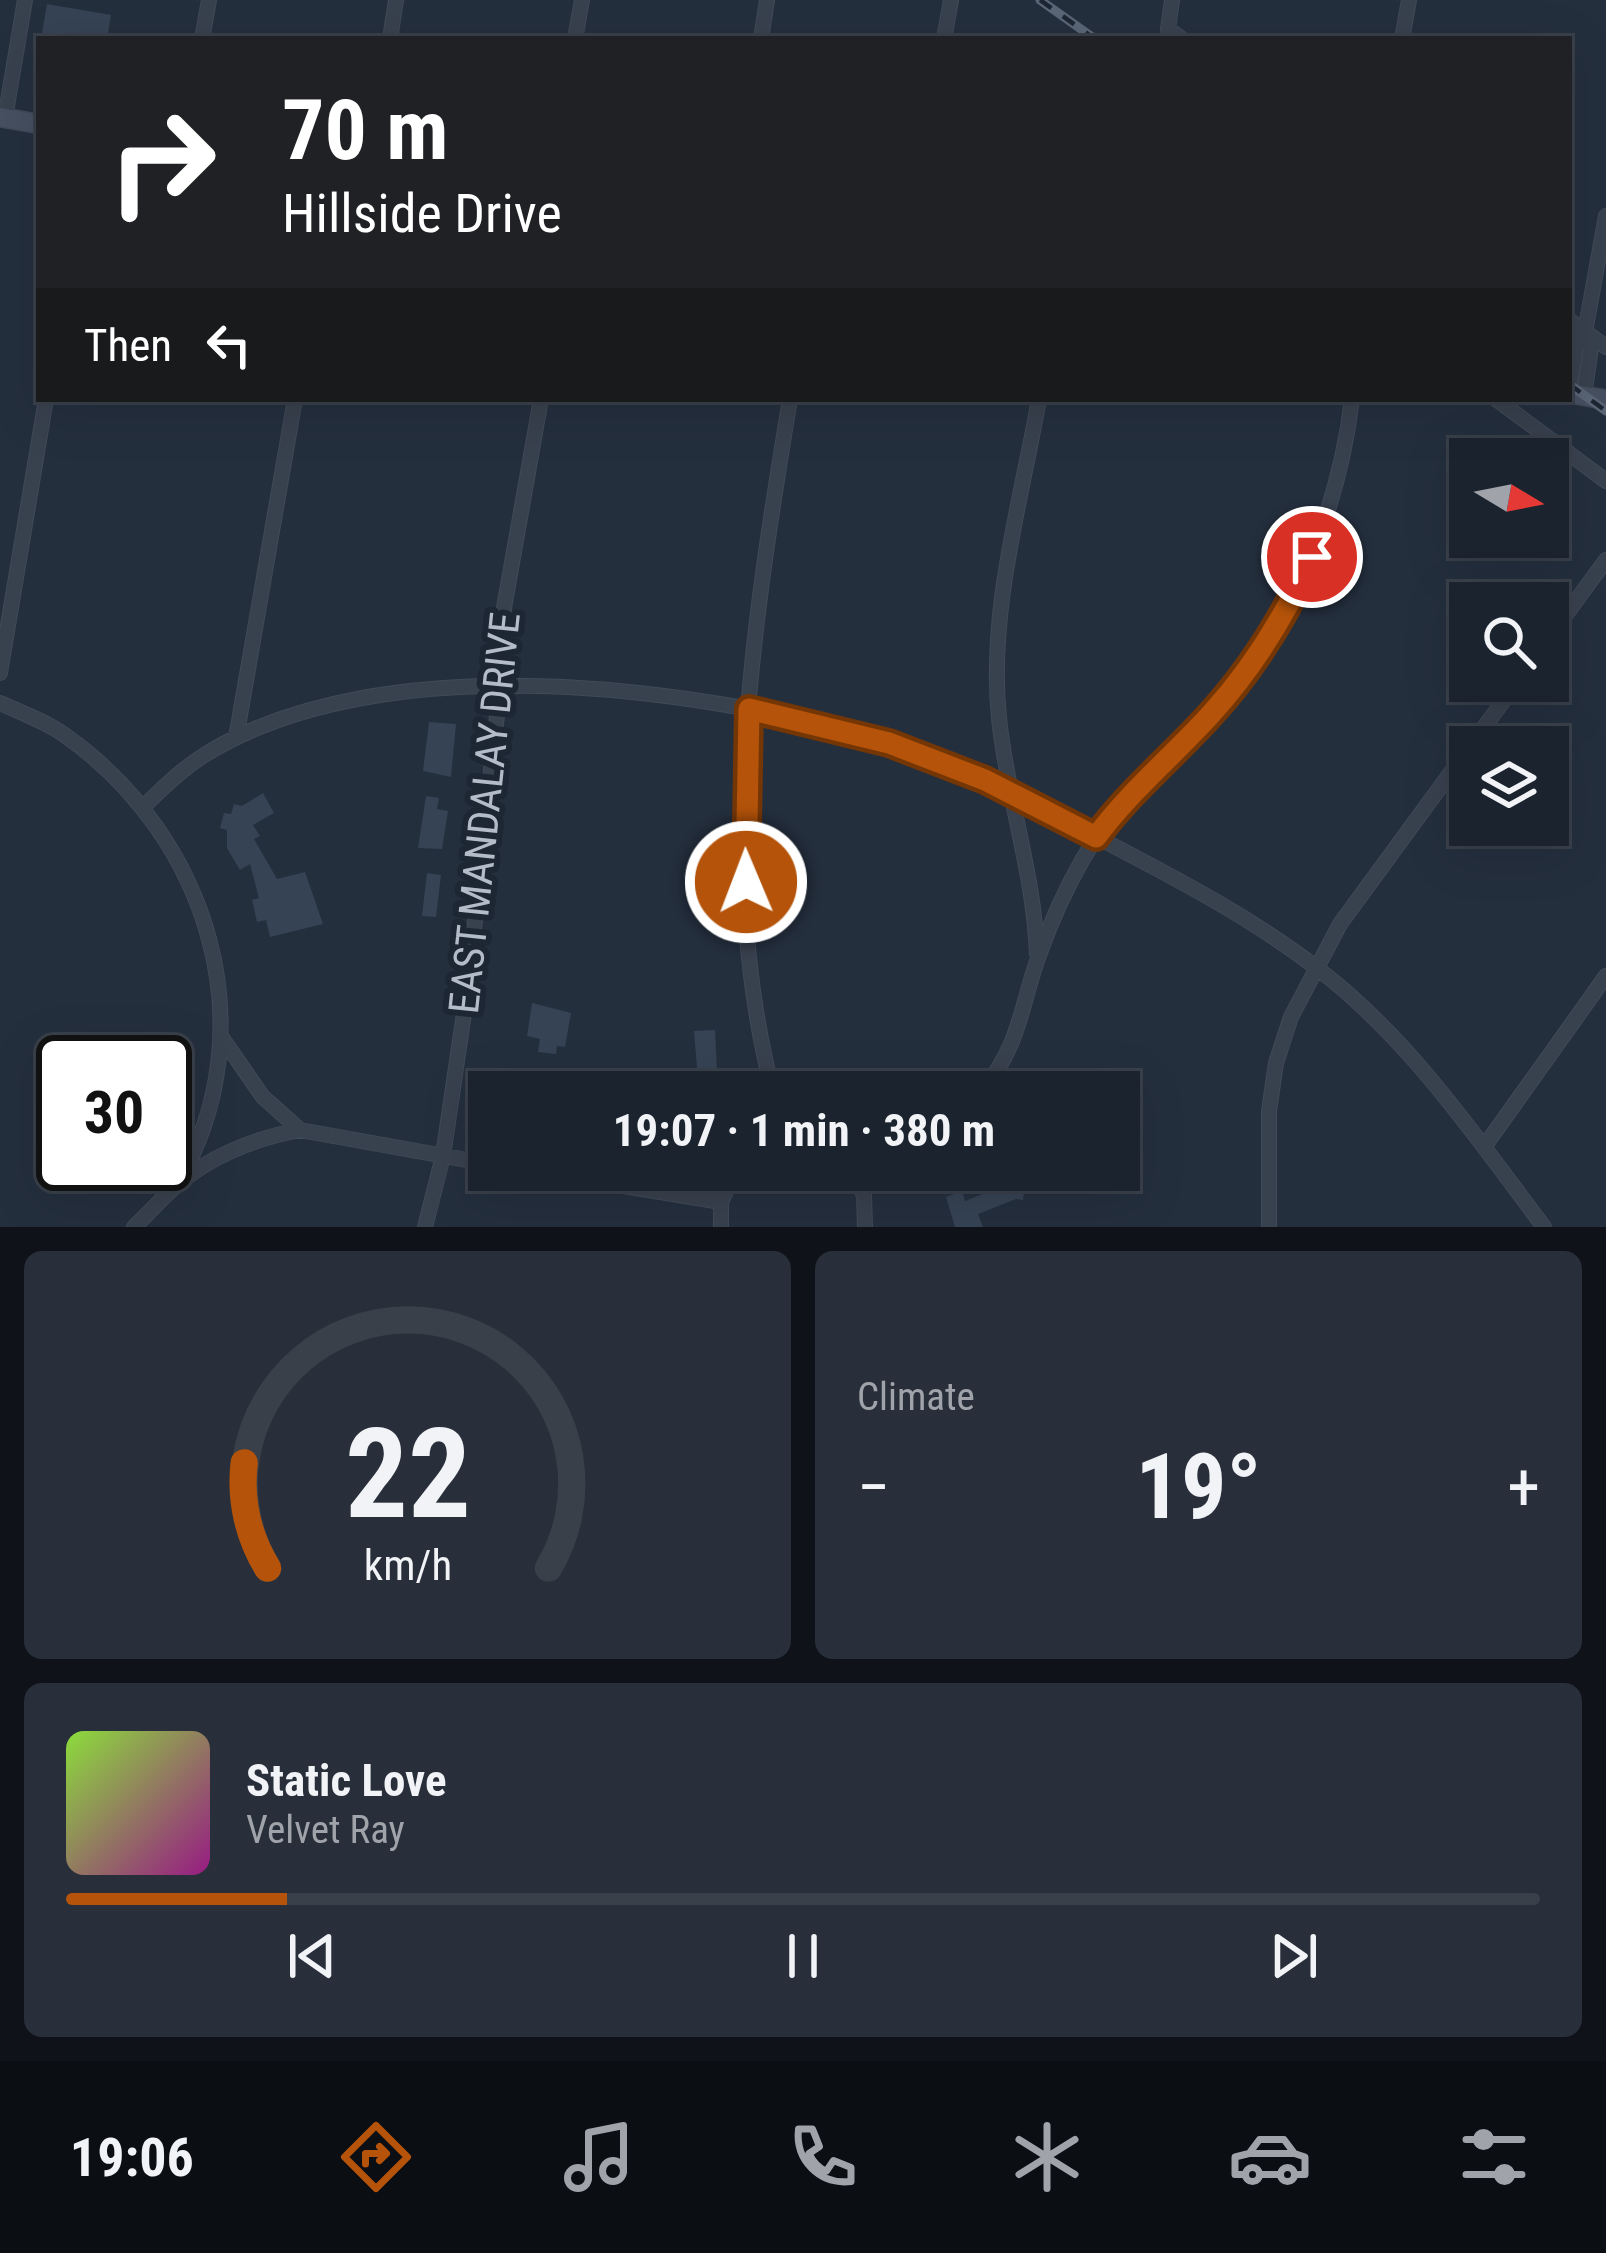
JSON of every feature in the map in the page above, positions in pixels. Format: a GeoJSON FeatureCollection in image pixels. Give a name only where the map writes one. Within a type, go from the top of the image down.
{"type":"FeatureCollection","features":[{"type":"Feature","properties":{"kind":"main road"},"geometry":{"type":"LineString","coordinates":[[2,118],[36,124]]}},
{"type":"Feature","properties":{"kind":"main road"},"geometry":{"type":"LineString","coordinates":[[1574,393],[1606,400]]}},
{"type":"Feature","properties":{"kind":"street"},"geometry":{"type":"LineString","coordinates":[[2,118],[25,0]]}},
{"type":"Feature","properties":{"kind":"street"},"geometry":{"type":"LineString","coordinates":[[203,36],[209,0]]}},
{"type":"Feature","properties":{"kind":"street"},"geometry":{"type":"LineString","coordinates":[[390,36],[396,0]]}},
{"type":"Feature","properties":{"kind":"street"},"geometry":{"type":"LineString","coordinates":[[576,36],[582,0]]}},
{"type":"Feature","properties":{"kind":"street"},"geometry":{"type":"LineString","coordinates":[[761,36],[767,0]]}},
{"type":"Feature","properties":{"kind":"street"},"geometry":{"type":"LineString","coordinates":[[944,36],[950,0]]}},
{"type":"Feature","properties":{"kind":"street"},"geometry":{"type":"LineString","coordinates":[[1172,0],[1168,29],[1178,36]]}},
{"type":"Feature","properties":{"kind":"street"},"geometry":{"type":"LineString","coordinates":[[1403,36],[1409,0]]}},
{"type":"Feature","properties":{"kind":"street"},"geometry":{"type":"LineString","coordinates":[[1574,393],[1592,348],[1585,332],[1606,216]]}},
{"type":"Feature","properties":{"kind":"street"},"geometry":{"type":"LineString","coordinates":[[1572,322],[1606,346]]}},
{"type":"Feature","properties":{"kind":"street"},"geometry":{"type":"LineString","coordinates":[[0,673],[45,402]]}},
{"type":"Feature","properties":{"kind":"street"},"geometry":{"type":"LineString","coordinates":[[236,738],[294,402]]}},
{"type":"Feature","properties":{"kind":"street","name":"EAST MANDALAY DRIVE"},"geometry":{"type":"LineString","coordinates":[[424,1227],[443,1156],[468,986],[505,608],[540,402]]}},
{"type":"Feature","properties":{"kind":"street"},"geometry":{"type":"LineString","coordinates":[[769,1071],[749,958],[744,844],[756,604],[790,402]]}},
{"type":"Feature","properties":{"kind":"street"},"geometry":{"type":"LineString","coordinates":[[1038,959],[1035,905],[999,718],[1000,619],[1039,402]]}},
{"type":"Feature","properties":{"kind":"street"},"geometry":{"type":"LineString","coordinates":[[995,1071],[1018,1032],[1038,959],[1096,837],[1136,787],[1216,709],[1259,654],[1295,594],[1334,493],[1351,402]]}},
{"type":"Feature","properties":{"kind":"street"},"geometry":{"type":"LineString","coordinates":[[1500,402],[1606,481]]}},
{"type":"Feature","properties":{"kind":"street"},"geometry":{"type":"LineString","coordinates":[[1569,610],[1606,560]]}},
{"type":"Feature","properties":{"kind":"street"},"geometry":{"type":"LineString","coordinates":[[144,806],[183,769],[236,738],[315,708],[361,699],[500,687],[594,689],[749,709],[889,743],[1011,792],[1232,909],[1317,968],[1402,1047],[1544,1227]]}},
{"type":"Feature","properties":{"kind":"street"},"geometry":{"type":"LineString","coordinates":[[1269,1227],[1269,1111],[1276,1064],[1291,1017],[1340,924],[1502,702]]}},
{"type":"Feature","properties":{"kind":"street"},"geometry":{"type":"LineString","coordinates":[[0,703],[61,732],[98,760],[144,806],[188,876],[205,926],[220,1035],[204,1121],[192,1150]]}},
{"type":"Feature","properties":{"kind":"street"},"geometry":{"type":"LineString","coordinates":[[1484,1147],[1606,976]]}},
{"type":"Feature","properties":{"kind":"street"},"geometry":{"type":"LineString","coordinates":[[220,1035],[262,1097],[300,1130]]}},
{"type":"Feature","properties":{"kind":"street"},"geometry":{"type":"LineString","coordinates":[[192,1176],[240,1147],[300,1130],[468,1160]]}},
{"type":"Feature","properties":{"kind":"street"},"geometry":{"type":"LineString","coordinates":[[134,1227],[171,1191]]}},
{"type":"Feature","properties":{"kind":"street"},"geometry":{"type":"LineString","coordinates":[[654,1191],[721,1202]]}},
{"type":"Feature","properties":{"kind":"street"},"geometry":{"type":"LineString","coordinates":[[721,1227],[726,1191]]}},
{"type":"Feature","properties":{"kind":"street"},"geometry":{"type":"LineString","coordinates":[[860,1191],[866,1207],[865,1227]]}},
{"type":"Feature","properties":{"kind":"building"},"geometry":{"type":"Polygon","coordinates":[[[47,4],[111,15],[108,36],[42,36],[47,4]]]}},
{"type":"Feature","properties":{"kind":"building"},"geometry":{"type":"Polygon","coordinates":[[[429,722],[456,724],[451,777],[423,771],[429,722]]]}},
{"type":"Feature","properties":{"kind":"building"},"geometry":{"type":"Polygon","coordinates":[[[263,793],[274,813],[253,825],[260,836],[254,839],[277,879],[305,872],[323,924],[270,937],[266,920],[257,922],[252,900],[259,898],[250,864],[240,870],[227,848],[227,830],[220,828],[224,813],[231,814],[234,804],[242,806],[263,793]]]}},
{"type":"Feature","properties":{"kind":"building"},"geometry":{"type":"Polygon","coordinates":[[[426,796],[439,798],[437,809],[448,811],[442,849],[418,848],[426,796]]]}},
{"type":"Feature","properties":{"kind":"building"},"geometry":{"type":"Polygon","coordinates":[[[427,873],[441,875],[436,917],[422,916],[427,873]]]}},
{"type":"Feature","properties":{"kind":"building"},"geometry":{"type":"Polygon","coordinates":[[[532,1003],[571,1013],[565,1047],[557,1046],[556,1054],[538,1052],[540,1039],[527,1036],[532,1003]]]}},
{"type":"Feature","properties":{"kind":"building"},"geometry":{"type":"Polygon","coordinates":[[[715,1030],[717,1071],[697,1071],[694,1031],[715,1030]]]}},
{"type":"Feature","properties":{"kind":"building"},"geometry":{"type":"Polygon","coordinates":[[[962,1191],[965,1201],[990,1191],[1024,1191],[1023,1200],[978,1214],[983,1227],[955,1227],[946,1197],[962,1191]]]}},
{"type":"Feature","properties":{"kind":"railway"},"geometry":{"type":"LineString","coordinates":[[1040,0],[1091,36]]}},
{"type":"Feature","properties":{"kind":"railway"},"geometry":{"type":"LineString","coordinates":[[1572,386],[1606,411]]}},
{"type":"Feature","properties":{"kind":"route"},"geometry":{"type":"LineString","coordinates":[[746,882],[749,709],[889,743],[985,780],[1096,837],[1136,787],[1216,709],[1259,654],[1312,557]]}}]}
